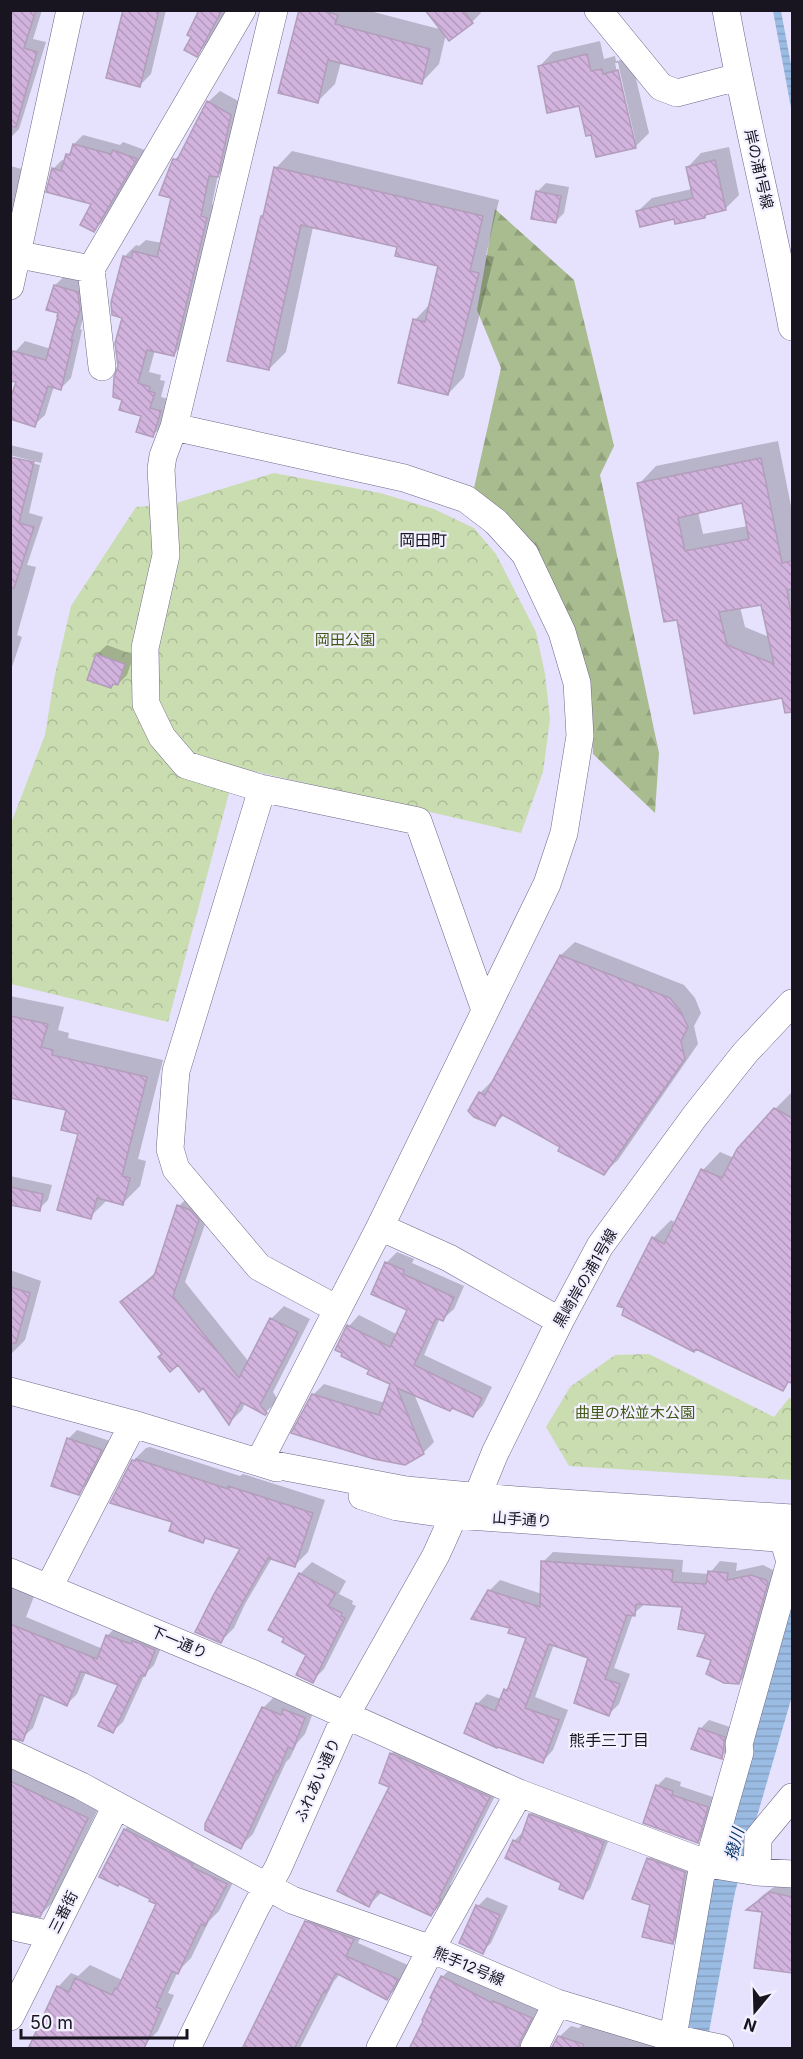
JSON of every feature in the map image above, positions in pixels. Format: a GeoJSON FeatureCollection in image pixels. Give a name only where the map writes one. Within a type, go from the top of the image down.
{"type":"FeatureCollection","features":[{"type":"Feature","properties":{"kind":"street"},"geometry":{"type":"LineString","coordinates":[[10,286],[14,254],[69,10]]}},
{"type":"Feature","properties":{"kind":"street"},"geometry":{"type":"LineString","coordinates":[[102,367],[92,269],[242,10]]}},
{"type":"Feature","properties":{"kind":"street"},"geometry":{"type":"LineString","coordinates":[[274,10],[174,427],[163,456],[161,469],[166,555],[145,648],[146,704],[162,737],[186,765],[260,788],[418,820],[485,1010]]}},
{"type":"Feature","properties":{"kind":"street"},"geometry":{"type":"LineString","coordinates":[[598,10],[662,87],[677,93],[738,77]]}},
{"type":"Feature","properties":{"kind":"street","name":"岸の浦1号線"},"geometry":{"type":"LineString","coordinates":[[726,10],[738,77],[784,241],[792,327]]}},
{"type":"Feature","properties":{"kind":"street"},"geometry":{"type":"LineString","coordinates":[[14,254],[92,269]]}},
{"type":"Feature","properties":{"kind":"street"},"geometry":{"type":"LineString","coordinates":[[174,427],[404,478],[466,499],[496,522],[525,554],[562,632],[577,683],[580,736],[564,833],[550,874],[532,916],[380,1227],[259,1462]]}},
{"type":"Feature","properties":{"kind":"street"},"geometry":{"type":"LineString","coordinates":[[260,788],[259,799],[176,1071],[170,1149],[176,1169],[259,1267],[337,1307]]}},
{"type":"Feature","properties":{"kind":"street","name":"黒崎岸の浦1号線"},"geometry":{"type":"LineString","coordinates":[[454,1515],[477,1497],[495,1453],[596,1254],[695,1116],[745,1053],[792,1003]]}},
{"type":"Feature","properties":{"kind":"street"},"geometry":{"type":"LineString","coordinates":[[380,1227],[449,1258],[560,1321]]}},
{"type":"Feature","properties":{"kind":"street","name":"山手通り"},"geometry":{"type":"LineString","coordinates":[[10,1391],[133,1424],[397,1507],[454,1515],[789,1532]]}},
{"type":"Feature","properties":{"kind":"street"},"geometry":{"type":"LineString","coordinates":[[49,1587],[133,1424]]}},
{"type":"Feature","properties":{"kind":"street","name":"山手通り"},"geometry":{"type":"LineString","coordinates":[[259,1462],[406,1490],[789,1532]]}},
{"type":"Feature","properties":{"kind":"street","name":"ふれあい通り"},"geometry":{"type":"LineString","coordinates":[[188,2049],[256,1907],[268,1888],[346,1715],[436,1555],[454,1515]]}},
{"type":"Feature","properties":{"kind":"street"},"geometry":{"type":"LineString","coordinates":[[672,2043],[701,1875],[708,1864],[740,1752],[739,1744],[790,1562],[789,1532]]}},
{"type":"Feature","properties":{"kind":"street","name":"下一通り"},"geometry":{"type":"LineString","coordinates":[[10,1572],[346,1715],[519,1793],[708,1864],[757,1872],[792,1874]]}},
{"type":"Feature","properties":{"kind":"street"},"geometry":{"type":"LineString","coordinates":[[10,1753],[81,1786],[268,1888]]}},
{"type":"Feature","properties":{"kind":"street"},"geometry":{"type":"LineString","coordinates":[[381,2049],[431,1949],[519,1793]]}},
{"type":"Feature","properties":{"kind":"street"},"geometry":{"type":"LineString","coordinates":[[757,1872],[758,1838],[792,1797]]}},
{"type":"Feature","properties":{"kind":"street","name":"三番街"},"geometry":{"type":"LineString","coordinates":[[10,2018],[116,1806]]}},
{"type":"Feature","properties":{"kind":"street","name":"熊手12号線"},"geometry":{"type":"LineString","coordinates":[[268,1888],[292,1900],[431,1949],[557,2002],[672,2043],[720,2049]]}},
{"type":"Feature","properties":{"kind":"street"},"geometry":{"type":"LineString","coordinates":[[10,1926],[51,1935]]}},
{"type":"Feature","properties":{"kind":"street"},"geometry":{"type":"LineString","coordinates":[[534,2049],[557,2002]]}},
{"type":"Feature","properties":{"kind":"green space"},"geometry":{"type":"Polygon","coordinates":[[[495,209],[574,280],[614,446],[600,475],[659,753],[655,813],[593,754],[590,694],[513,526],[474,488],[501,368],[477,310],[495,209]]]}},
{"type":"Feature","properties":{"kind":"green space","name":"岡田公園"},"geometry":{"type":"Polygon","coordinates":[[[274,473],[380,493],[434,509],[474,528],[496,554],[536,632],[545,674],[550,719],[543,772],[521,833],[236,767],[168,1022],[11,984],[10,826],[45,735],[54,679],[71,606],[136,507],[173,504],[274,473]]]}},
{"type":"Feature","properties":{"kind":"green space","name":"曲里の松並木公園"},"geometry":{"type":"Polygon","coordinates":[[[649,1354],[774,1417],[789,1398],[792,1399],[792,1480],[569,1466],[546,1427],[570,1387],[615,1355],[649,1354]]]}},
{"type":"Feature","properties":{"kind":"water"},"geometry":{"type":"Polygon","coordinates":[[[773,11],[781,11],[792,70],[792,113],[773,11]]]}},
{"type":"Feature","properties":{"kind":"water","name":"撥川"},"geometry":{"type":"Polygon","coordinates":[[[792,1586],[792,1696],[735,1892],[706,2048],[680,2048],[708,1886],[792,1586]]]}},
{"type":"Feature","properties":{"kind":"building"},"geometry":{"type":"Polygon","coordinates":[[[10,10],[36,10],[24,48],[37,52],[16,127],[10,126],[10,10]]]}},
{"type":"Feature","properties":{"kind":"building"},"geometry":{"type":"Polygon","coordinates":[[[123,10],[159,10],[140,87],[106,78],[123,10]]]}},
{"type":"Feature","properties":{"kind":"building"},"geometry":{"type":"Polygon","coordinates":[[[199,10],[222,10],[197,57],[184,50],[191,37],[187,35],[199,10]]]}},
{"type":"Feature","properties":{"kind":"building"},"geometry":{"type":"Polygon","coordinates":[[[299,10],[320,10],[338,15],[335,24],[430,49],[422,84],[328,60],[318,103],[278,93],[299,10]]]}},
{"type":"Feature","properties":{"kind":"building"},"geometry":{"type":"Polygon","coordinates":[[[425,10],[463,10],[473,23],[449,41],[425,10]]]}},
{"type":"Feature","properties":{"kind":"building"},"geometry":{"type":"Polygon","coordinates":[[[587,54],[591,71],[602,69],[603,74],[618,70],[636,148],[596,157],[591,135],[586,136],[579,106],[547,113],[538,66],[587,54]]]}},
{"type":"Feature","properties":{"kind":"building"},"geometry":{"type":"Polygon","coordinates":[[[207,101],[231,115],[218,177],[209,176],[201,216],[207,218],[174,356],[147,350],[138,383],[150,387],[149,391],[155,393],[150,408],[161,411],[153,437],[136,432],[141,416],[119,410],[122,400],[113,397],[114,377],[118,366],[115,343],[122,318],[112,315],[111,302],[123,256],[131,258],[133,251],[157,257],[171,198],[159,195],[173,159],[177,160],[207,101]]]}},
{"type":"Feature","properties":{"kind":"building"},"geometry":{"type":"Polygon","coordinates":[[[73,144],[111,154],[113,150],[137,159],[94,232],[80,225],[91,204],[46,192],[52,168],[61,171],[66,154],[70,155],[73,144]]]}},
{"type":"Feature","properties":{"kind":"building"},"geometry":{"type":"Polygon","coordinates":[[[715,160],[726,210],[705,215],[705,218],[675,224],[674,219],[640,227],[636,211],[693,198],[686,167],[715,160]]]}},
{"type":"Feature","properties":{"kind":"building"},"geometry":{"type":"Polygon","coordinates":[[[274,167],[483,216],[470,271],[479,273],[448,395],[398,383],[413,319],[425,322],[438,266],[395,256],[397,247],[301,225],[269,370],[227,361],[274,167]]]}},
{"type":"Feature","properties":{"kind":"building"},"geometry":{"type":"Polygon","coordinates":[[[536,191],[561,196],[556,223],[531,219],[536,191]]]}},
{"type":"Feature","properties":{"kind":"building"},"geometry":{"type":"Polygon","coordinates":[[[54,285],[78,292],[80,310],[71,340],[73,340],[61,390],[48,386],[35,427],[10,419],[10,399],[16,382],[10,381],[10,361],[13,351],[46,360],[58,316],[58,313],[46,310],[54,285]]]}},
{"type":"Feature","properties":{"kind":"building"},"geometry":{"type":"Polygon","coordinates":[[[10,457],[34,462],[19,523],[34,527],[14,588],[10,587],[10,457]]]}},
{"type":"Feature","properties":{"kind":"building"},"geometry":{"type":"Polygon","coordinates":[[[761,458],[782,563],[792,561],[792,589],[787,590],[792,620],[792,712],[785,713],[782,698],[694,714],[677,620],[664,622],[637,483],[761,458]],[[742,503],[678,518],[685,551],[749,539],[742,503]],[[761,605],[719,612],[727,645],[774,664],[761,605]]]}},
{"type":"Feature","properties":{"kind":"building"},"geometry":{"type":"Polygon","coordinates":[[[96,654],[125,664],[118,685],[113,684],[111,688],[87,680],[96,654]]]}},
{"type":"Feature","properties":{"kind":"building"},"geometry":{"type":"Polygon","coordinates":[[[560,955],[670,998],[681,1012],[688,1027],[681,1041],[685,1059],[604,1175],[558,1151],[560,1147],[501,1114],[495,1126],[474,1117],[468,1111],[479,1092],[485,1095],[560,955]]]}},
{"type":"Feature","properties":{"kind":"building"},"geometry":{"type":"Polygon","coordinates":[[[10,1016],[48,1024],[41,1047],[53,1050],[52,1055],[147,1077],[122,1176],[130,1178],[123,1205],[97,1198],[91,1219],[57,1210],[78,1134],[61,1130],[66,1110],[10,1098],[10,1016]]]}},
{"type":"Feature","properties":{"kind":"building"},"geometry":{"type":"Polygon","coordinates":[[[774,1108],[792,1118],[792,1383],[788,1382],[783,1391],[696,1349],[694,1352],[622,1315],[624,1308],[617,1306],[652,1237],[664,1244],[701,1169],[722,1178],[737,1149],[774,1108]]]}},
{"type":"Feature","properties":{"kind":"building"},"geometry":{"type":"Polygon","coordinates":[[[10,1187],[43,1194],[40,1211],[10,1205],[10,1187]]]}},
{"type":"Feature","properties":{"kind":"building"},"geometry":{"type":"Polygon","coordinates":[[[177,1205],[190,1210],[199,1220],[173,1296],[239,1378],[270,1318],[298,1332],[260,1405],[267,1413],[265,1415],[241,1402],[229,1425],[203,1388],[199,1392],[178,1365],[170,1372],[158,1357],[162,1354],[120,1302],[154,1276],[177,1205]]]}},
{"type":"Feature","properties":{"kind":"building"},"geometry":{"type":"Polygon","coordinates":[[[385,1262],[404,1270],[403,1274],[454,1297],[443,1321],[436,1318],[414,1365],[482,1398],[473,1417],[452,1408],[450,1411],[397,1388],[424,1454],[405,1465],[374,1459],[291,1433],[312,1394],[379,1415],[390,1384],[367,1374],[369,1370],[341,1356],[342,1353],[335,1350],[347,1325],[390,1347],[407,1310],[371,1294],[385,1262]]]}},
{"type":"Feature","properties":{"kind":"building"},"geometry":{"type":"Polygon","coordinates":[[[10,1287],[30,1293],[16,1343],[10,1343],[10,1287]]]}},
{"type":"Feature","properties":{"kind":"building"},"geometry":{"type":"Polygon","coordinates":[[[67,1438],[102,1450],[79,1495],[51,1486],[67,1438]]]}},
{"type":"Feature","properties":{"kind":"building"},"geometry":{"type":"Polygon","coordinates":[[[136,1459],[228,1489],[228,1486],[313,1513],[295,1567],[268,1558],[221,1643],[195,1632],[240,1549],[205,1538],[203,1543],[169,1531],[172,1522],[110,1503],[132,1460],[136,1459]]]}},
{"type":"Feature","properties":{"kind":"building"},"geometry":{"type":"Polygon","coordinates":[[[541,1561],[673,1570],[672,1582],[706,1584],[708,1571],[728,1573],[727,1580],[751,1575],[766,1580],[768,1583],[739,1684],[724,1683],[706,1674],[711,1660],[697,1656],[706,1634],[678,1629],[682,1607],[636,1604],[635,1616],[627,1615],[605,1679],[620,1684],[609,1716],[574,1703],[588,1658],[549,1644],[525,1708],[559,1720],[543,1763],[497,1748],[464,1733],[476,1703],[495,1711],[504,1689],[507,1691],[526,1638],[508,1633],[510,1628],[471,1619],[488,1590],[540,1607],[541,1561]]]}},
{"type":"Feature","properties":{"kind":"building"},"geometry":{"type":"Polygon","coordinates":[[[299,1573],[336,1593],[328,1606],[342,1613],[341,1616],[345,1618],[313,1683],[296,1675],[306,1655],[282,1642],[284,1638],[268,1630],[299,1573]]]}},
{"type":"Feature","properties":{"kind":"building"},"geometry":{"type":"Polygon","coordinates":[[[10,1624],[97,1659],[106,1635],[131,1644],[132,1641],[139,1643],[155,1650],[145,1676],[141,1675],[113,1733],[98,1726],[118,1685],[81,1671],[67,1706],[40,1694],[23,1741],[10,1738],[10,1624]]]}},
{"type":"Feature","properties":{"kind":"building"},"geometry":{"type":"Polygon","coordinates":[[[262,1707],[281,1715],[283,1709],[305,1718],[293,1749],[288,1747],[241,1849],[205,1830],[205,1824],[262,1707]]]}},
{"type":"Feature","properties":{"kind":"building"},"geometry":{"type":"Polygon","coordinates":[[[699,1728],[725,1737],[722,1759],[691,1749],[699,1728]]]}},
{"type":"Feature","properties":{"kind":"building"},"geometry":{"type":"Polygon","coordinates":[[[390,1753],[490,1797],[431,1916],[377,1891],[369,1907],[337,1891],[389,1787],[379,1783],[390,1753]]]}},
{"type":"Feature","properties":{"kind":"building"},"geometry":{"type":"Polygon","coordinates":[[[10,1781],[88,1818],[40,1917],[10,1911],[10,1781]]]}},
{"type":"Feature","properties":{"kind":"building"},"geometry":{"type":"Polygon","coordinates":[[[656,1785],[673,1791],[672,1795],[708,1807],[698,1843],[643,1823],[656,1785]]]}},
{"type":"Feature","properties":{"kind":"building"},"geometry":{"type":"Polygon","coordinates":[[[529,1814],[604,1842],[583,1899],[559,1889],[561,1883],[505,1858],[513,1840],[519,1843],[529,1814]]]}},
{"type":"Feature","properties":{"kind":"building"},"geometry":{"type":"Polygon","coordinates":[[[124,1829],[227,1884],[205,1926],[201,1924],[178,1974],[172,1971],[156,2007],[161,2009],[144,2049],[28,2049],[57,1986],[69,1992],[75,1978],[112,1995],[115,1988],[117,1989],[156,1904],[119,1884],[118,1886],[99,1877],[124,1829]]]}},
{"type":"Feature","properties":{"kind":"building"},"geometry":{"type":"Polygon","coordinates":[[[647,1858],[685,1872],[673,1944],[642,1937],[650,1905],[632,1899],[647,1858]]]}},
{"type":"Feature","properties":{"kind":"building"},"geometry":{"type":"Polygon","coordinates":[[[770,1892],[792,1897],[792,1973],[754,1968],[762,1912],[746,1910],[770,1892]]]}},
{"type":"Feature","properties":{"kind":"building"},"geometry":{"type":"Polygon","coordinates":[[[476,1905],[500,1915],[483,1954],[459,1943],[476,1905]]]}},
{"type":"Feature","properties":{"kind":"building"},"geometry":{"type":"Polygon","coordinates":[[[305,1921],[354,1939],[346,1956],[398,1979],[387,2000],[336,1973],[294,2049],[242,2049],[305,1921]]]}},
{"type":"Feature","properties":{"kind":"building"},"geometry":{"type":"Polygon","coordinates":[[[441,1976],[492,2003],[493,2001],[532,2018],[518,2049],[409,2049],[441,1976]]]}},
{"type":"Feature","properties":{"kind":"building"},"geometry":{"type":"Polygon","coordinates":[[[558,2036],[583,2044],[583,2049],[551,2049],[558,2036]]]}},
{"type":"Feature","properties":{"kind":"district","name":"岡田町"},"geometry":{"type":"Point","coordinates":[423,540]}},
{"type":"Feature","properties":{"kind":"district","name":"熊手三丁目"},"geometry":{"type":"Point","coordinates":[609,1740]}}]}
